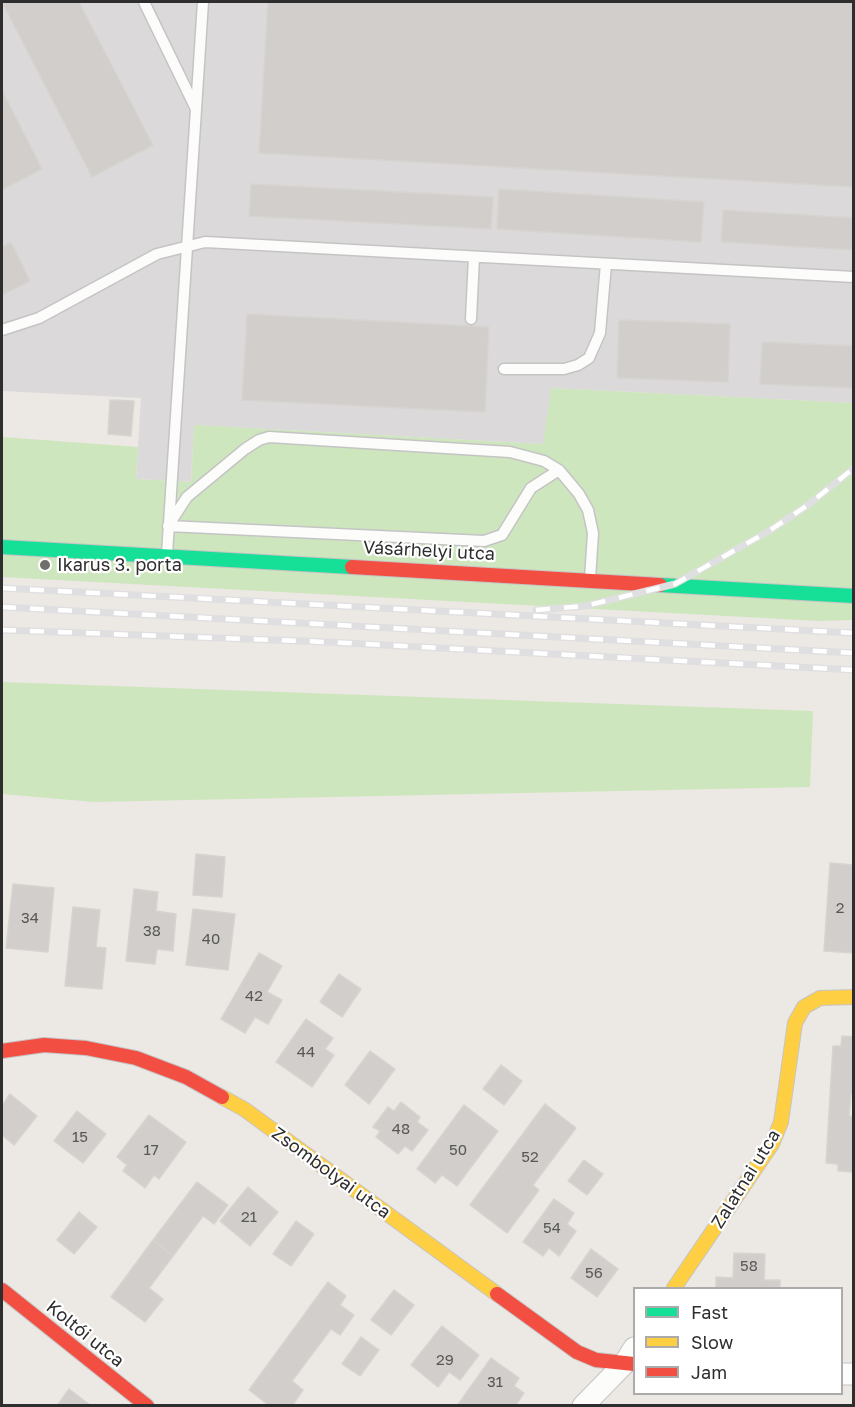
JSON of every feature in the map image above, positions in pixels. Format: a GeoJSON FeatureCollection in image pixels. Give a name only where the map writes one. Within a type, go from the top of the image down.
{"type":"FeatureCollection","features":[{"type":"Feature","properties":{"kind":"street","name":"Vásárhelyi utca"},"geometry":{"type":"LineString","coordinates":[[2,546],[854,596]]}},
{"type":"Feature","properties":{"kind":"street","name":"Zalatnai utca"},"geometry":{"type":"LineString","coordinates":[[675,1287],[772,1144],[781,1122],[795,1023],[804,1007],[820,998],[854,997]]}},
{"type":"Feature","properties":{"kind":"street","name":"Zsombolyai utca"},"geometry":{"type":"LineString","coordinates":[[2,1051],[44,1045],[86,1048],[136,1059],[186,1077],[244,1109],[577,1352],[596,1360],[631,1359]]}},
{"type":"Feature","properties":{"kind":"street","name":"Koltói utca"},"geometry":{"type":"LineString","coordinates":[[2,1290],[147,1406]]}},
{"type":"Feature","properties":{"kind":"street"},"geometry":{"type":"LineString","coordinates":[[584,1406],[631,1359]]}},
{"type":"Feature","properties":{"kind":"lane"},"geometry":{"type":"LineString","coordinates":[[144,2],[196,109]]}},
{"type":"Feature","properties":{"kind":"lane"},"geometry":{"type":"LineString","coordinates":[[167,555],[203,2]]}},
{"type":"Feature","properties":{"kind":"lane"},"geometry":{"type":"LineString","coordinates":[[2,330],[39,318],[157,254],[205,242],[854,277]]}},
{"type":"Feature","properties":{"kind":"lane"},"geometry":{"type":"LineString","coordinates":[[471,319],[474,257]]}},
{"type":"Feature","properties":{"kind":"lane"},"geometry":{"type":"LineString","coordinates":[[504,369],[564,369],[578,365],[589,358],[600,333],[606,264]]}},
{"type":"Feature","properties":{"kind":"lane"},"geometry":{"type":"LineString","coordinates":[[168,526],[187,497],[245,449],[269,437],[510,452],[544,461],[559,470],[579,494],[588,510],[593,533],[590,579]]}},
{"type":"Feature","properties":{"kind":"lane"},"geometry":{"type":"LineString","coordinates":[[168,526],[484,541],[502,535],[531,488],[559,470]]}},
{"type":"Feature","properties":{"kind":"shaded area"},"geometry":{"type":"Polygon","coordinates":[[[2,2],[853,2],[853,403],[552,388],[544,444],[194,425],[191,482],[136,479],[141,398],[2,391],[2,2]]]}},
{"type":"Feature","properties":{"kind":"green space"},"geometry":{"type":"Polygon","coordinates":[[[551,388],[853,403],[853,620],[819,621],[2,577],[2,437],[138,447],[136,479],[191,482],[194,425],[543,444],[551,388]]]}},
{"type":"Feature","properties":{"kind":"green space"},"geometry":{"type":"Polygon","coordinates":[[[2,682],[813,711],[810,787],[94,802],[2,794],[2,682]]]}},
{"type":"Feature","properties":{"kind":"building"},"geometry":{"type":"Polygon","coordinates":[[[2,2],[79,2],[153,145],[92,177],[2,2]]]}},
{"type":"Feature","properties":{"kind":"building"},"geometry":{"type":"Polygon","coordinates":[[[268,2],[854,2],[854,187],[259,153],[268,2]]]}},
{"type":"Feature","properties":{"kind":"building"},"geometry":{"type":"Polygon","coordinates":[[[2,90],[42,169],[2,190],[2,90]]]}},
{"type":"Feature","properties":{"kind":"building"},"geometry":{"type":"Polygon","coordinates":[[[251,184],[493,197],[491,229],[249,216],[251,184]]]}},
{"type":"Feature","properties":{"kind":"building"},"geometry":{"type":"Polygon","coordinates":[[[499,189],[704,202],[701,242],[497,229],[499,189]]]}},
{"type":"Feature","properties":{"kind":"building"},"geometry":{"type":"Polygon","coordinates":[[[723,210],[854,218],[854,250],[721,242],[723,210]]]}},
{"type":"Feature","properties":{"kind":"building"},"geometry":{"type":"Polygon","coordinates":[[[11,242],[30,281],[2,295],[2,247],[11,242]]]}},
{"type":"Feature","properties":{"kind":"building"},"geometry":{"type":"Polygon","coordinates":[[[247,314],[489,327],[485,412],[242,400],[247,314]]]}},
{"type":"Feature","properties":{"kind":"building"},"geometry":{"type":"Polygon","coordinates":[[[619,320],[730,324],[728,382],[617,378],[619,320]]]}},
{"type":"Feature","properties":{"kind":"building"},"geometry":{"type":"Polygon","coordinates":[[[762,342],[854,346],[854,388],[760,384],[762,342]]]}},
{"type":"Feature","properties":{"kind":"building"},"geometry":{"type":"Polygon","coordinates":[[[110,400],[134,401],[131,436],[108,434],[110,400]]]}},
{"type":"Feature","properties":{"kind":"building"},"geometry":{"type":"Polygon","coordinates":[[[196,854],[225,857],[222,897],[193,895],[196,854]]]}},
{"type":"Feature","properties":{"kind":"building"},"geometry":{"type":"Polygon","coordinates":[[[830,863],[854,865],[854,953],[824,951],[830,863]]]}},
{"type":"Feature","properties":{"kind":"building"},"geometry":{"type":"Polygon","coordinates":[[[13,884],[54,888],[48,952],[6,948],[13,884]]]}},
{"type":"Feature","properties":{"kind":"building"},"geometry":{"type":"Polygon","coordinates":[[[134,889],[158,892],[156,911],[176,914],[173,951],[157,949],[155,964],[126,961],[134,889]]]}},
{"type":"Feature","properties":{"kind":"building"},"geometry":{"type":"Polygon","coordinates":[[[73,907],[100,910],[96,947],[106,948],[102,989],[65,986],[73,907]]]}},
{"type":"Feature","properties":{"kind":"building"},"geometry":{"type":"Polygon","coordinates":[[[193,909],[235,914],[228,970],[186,965],[193,909]]]}},
{"type":"Feature","properties":{"kind":"building"},"geometry":{"type":"Polygon","coordinates":[[[259,953],[282,966],[267,992],[282,1000],[268,1024],[255,1017],[245,1033],[221,1019],[259,953]]]}},
{"type":"Feature","properties":{"kind":"building"},"geometry":{"type":"Polygon","coordinates":[[[339,974],[361,989],[342,1017],[320,1002],[339,974]]]}},
{"type":"Feature","properties":{"kind":"building"},"geometry":{"type":"Polygon","coordinates":[[[306,1019],[333,1038],[325,1049],[334,1055],[312,1087],[276,1062],[306,1019]]]}},
{"type":"Feature","properties":{"kind":"building"},"geometry":{"type":"Polygon","coordinates":[[[842,1036],[854,1037],[854,1094],[851,1094],[849,1116],[854,1117],[854,1172],[838,1171],[838,1164],[826,1163],[833,1046],[841,1046],[842,1036]]]}},
{"type":"Feature","properties":{"kind":"building"},"geometry":{"type":"Polygon","coordinates":[[[370,1051],[395,1069],[369,1104],[345,1085],[370,1051]]]}},
{"type":"Feature","properties":{"kind":"building"},"geometry":{"type":"Polygon","coordinates":[[[501,1065],[522,1081],[504,1105],[483,1089],[501,1065]]]}},
{"type":"Feature","properties":{"kind":"building"},"geometry":{"type":"Polygon","coordinates":[[[10,1094],[37,1116],[14,1145],[2,1135],[2,1106],[10,1094]]]}},
{"type":"Feature","properties":{"kind":"building"},"geometry":{"type":"Polygon","coordinates":[[[401,1102],[420,1117],[417,1122],[428,1130],[412,1151],[405,1146],[398,1154],[376,1137],[380,1131],[373,1127],[388,1107],[394,1111],[401,1102]]]}},
{"type":"Feature","properties":{"kind":"building"},"geometry":{"type":"Polygon","coordinates":[[[545,1104],[576,1128],[533,1185],[539,1190],[507,1233],[470,1205],[545,1104]]]}},
{"type":"Feature","properties":{"kind":"building"},"geometry":{"type":"Polygon","coordinates":[[[464,1105],[498,1131],[457,1186],[442,1175],[435,1183],[417,1169],[464,1105]]]}},
{"type":"Feature","properties":{"kind":"building"},"geometry":{"type":"Polygon","coordinates":[[[77,1111],[106,1134],[83,1163],[54,1141],[77,1111]]]}},
{"type":"Feature","properties":{"kind":"building"},"geometry":{"type":"Polygon","coordinates":[[[149,1115],[186,1142],[159,1179],[154,1175],[145,1188],[123,1171],[127,1165],[117,1157],[149,1115]]]}},
{"type":"Feature","properties":{"kind":"building"},"geometry":{"type":"Polygon","coordinates":[[[584,1160],[603,1174],[587,1195],[568,1181],[584,1160]]]}},
{"type":"Feature","properties":{"kind":"building"},"geometry":{"type":"Polygon","coordinates":[[[197,1182],[228,1205],[214,1224],[203,1216],[173,1256],[153,1240],[197,1182]]]}},
{"type":"Feature","properties":{"kind":"building"},"geometry":{"type":"Polygon","coordinates":[[[248,1187],[278,1212],[250,1246],[220,1221],[248,1187]]]}},
{"type":"Feature","properties":{"kind":"building"},"geometry":{"type":"Polygon","coordinates":[[[554,1199],[574,1213],[567,1224],[576,1231],[559,1256],[549,1248],[543,1256],[523,1242],[554,1199]]]}},
{"type":"Feature","properties":{"kind":"building"},"geometry":{"type":"Polygon","coordinates":[[[79,1212],[97,1227],[74,1254],[57,1240],[79,1212]]]}},
{"type":"Feature","properties":{"kind":"building"},"geometry":{"type":"Polygon","coordinates":[[[296,1221],[314,1234],[291,1266],[273,1254],[296,1221]]]}},
{"type":"Feature","properties":{"kind":"building"},"geometry":{"type":"Polygon","coordinates":[[[153,1240],[173,1256],[149,1288],[163,1299],[145,1322],[111,1297],[153,1240]]]}},
{"type":"Feature","properties":{"kind":"building"},"geometry":{"type":"Polygon","coordinates":[[[591,1249],[618,1269],[597,1297],[571,1278],[591,1249]]]}},
{"type":"Feature","properties":{"kind":"building"},"geometry":{"type":"Polygon","coordinates":[[[734,1253],[765,1254],[764,1280],[780,1280],[780,1287],[716,1287],[716,1277],[733,1278],[734,1253]]]}},
{"type":"Feature","properties":{"kind":"building"},"geometry":{"type":"Polygon","coordinates":[[[328,1282],[346,1296],[340,1305],[354,1315],[340,1335],[331,1329],[292,1381],[303,1390],[292,1406],[270,1406],[249,1390],[328,1282]]]}},
{"type":"Feature","properties":{"kind":"building"},"geometry":{"type":"Polygon","coordinates":[[[394,1290],[414,1305],[391,1335],[371,1320],[394,1290]]]}},
{"type":"Feature","properties":{"kind":"building"},"geometry":{"type":"Polygon","coordinates":[[[442,1326],[479,1355],[460,1380],[449,1372],[438,1387],[411,1365],[442,1326]]]}},
{"type":"Feature","properties":{"kind":"building"},"geometry":{"type":"Polygon","coordinates":[[[361,1337],[379,1350],[360,1376],[342,1364],[361,1337]]]}},
{"type":"Feature","properties":{"kind":"building"},"geometry":{"type":"Polygon","coordinates":[[[491,1358],[519,1378],[514,1386],[524,1393],[515,1406],[457,1406],[491,1358]]]}},
{"type":"Feature","properties":{"kind":"building"},"geometry":{"type":"Polygon","coordinates":[[[69,1389],[90,1405],[57,1406],[69,1389]]]}},
{"type":"Feature","properties":{"kind":"railway"},"geometry":{"type":"LineString","coordinates":[[536,610],[585,606],[675,584],[769,531],[808,505],[854,468]]}},
{"type":"Feature","properties":{"kind":"railway"},"geometry":{"type":"LineString","coordinates":[[2,588],[854,633]]}},
{"type":"Feature","properties":{"kind":"railway"},"geometry":{"type":"LineString","coordinates":[[2,607],[854,653]]}},
{"type":"Feature","properties":{"kind":"railway"},"geometry":{"type":"LineString","coordinates":[[2,630],[327,642],[854,670]]}},
{"type":"Feature","properties":{"kind":"traffic: fast"},"geometry":{"type":"LineString","coordinates":[[2,547],[352,567]]}},
{"type":"Feature","properties":{"kind":"traffic: fast"},"geometry":{"type":"LineString","coordinates":[[660,585],[854,596]]}},
{"type":"Feature","properties":{"kind":"traffic: slow"},"geometry":{"type":"LineString","coordinates":[[675,1287],[772,1144],[781,1122],[795,1023],[804,1007],[820,998],[854,997]]}},
{"type":"Feature","properties":{"kind":"traffic: slow"},"geometry":{"type":"LineString","coordinates":[[222,1097],[244,1109],[497,1294]]}},
{"type":"Feature","properties":{"kind":"traffic: jam"},"geometry":{"type":"LineString","coordinates":[[352,567],[660,585]]}},
{"type":"Feature","properties":{"kind":"traffic: jam"},"geometry":{"type":"LineString","coordinates":[[2,1051],[44,1045],[86,1048],[136,1058],[186,1077],[222,1097]]}},
{"type":"Feature","properties":{"kind":"traffic: jam"},"geometry":{"type":"LineString","coordinates":[[2,1290],[147,1406]]}},
{"type":"Feature","properties":{"kind":"traffic: jam"},"geometry":{"type":"LineString","coordinates":[[497,1294],[577,1352],[596,1360],[633,1364]]}},
{"type":"Feature","properties":{"kind":"place","name":"Ikarus 3. porta"},"geometry":{"type":"Point","coordinates":[45,565]}}]}
